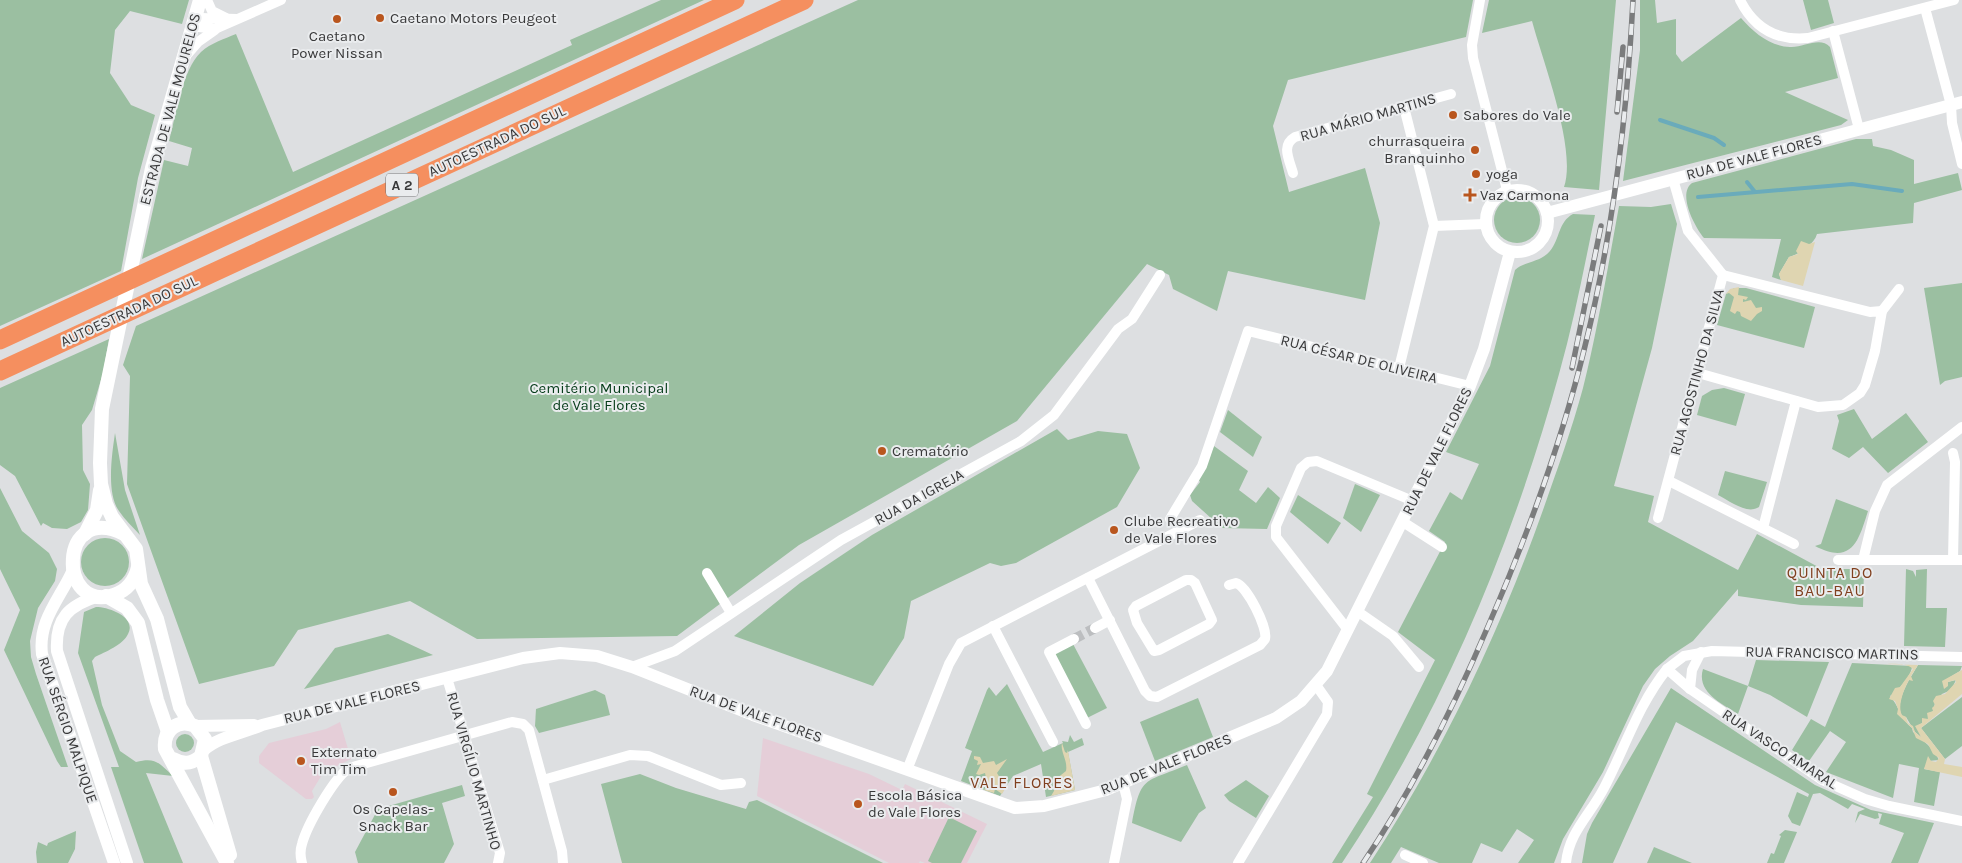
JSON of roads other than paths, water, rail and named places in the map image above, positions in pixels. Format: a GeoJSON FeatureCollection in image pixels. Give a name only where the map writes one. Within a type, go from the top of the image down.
{"type":"FeatureCollection","features":[{"type":"Feature","properties":{"kind":"highway","name":"AUTOESTRADA DO SUL"},"geometry":{"type":"LineString","coordinates":[[0,340],[735,0]]}},
{"type":"Feature","properties":{"kind":"highway","name":"AUTOESTRADA DO SUL"},"geometry":{"type":"LineString","coordinates":[[0,371],[804,0]]}},
{"type":"Feature","properties":{"kind":"main road","name":"ESTRADA DE VALE MOURELOS"},"geometry":{"type":"LineString","coordinates":[[72,572],[72,555],[75,545],[85,534],[97,510],[101,484],[100,429],[111,366],[152,168],[200,0]]}},
{"type":"Feature","properties":{"kind":"main road","name":"ESTRADA DE VALE MOURELOS"},"geometry":{"type":"LineString","coordinates":[[101,484],[106,504],[125,535],[136,548],[140,584],[157,619],[180,707],[205,740],[202,753],[233,863]]}},
{"type":"Feature","properties":{"kind":"main road"},"geometry":{"type":"LineString","coordinates":[[85,534],[103,528],[125,535]]}},
{"type":"Feature","properties":{"kind":"main road"},"geometry":{"type":"LineString","coordinates":[[103,596],[118,593],[130,584],[138,566]]}},
{"type":"Feature","properties":{"kind":"main road"},"geometry":{"type":"LineString","coordinates":[[72,572],[84,590],[103,596],[127,608],[138,622],[157,700],[168,732],[165,748],[173,759],[227,863]]}},
{"type":"Feature","properties":{"kind":"main road"},"geometry":{"type":"LineString","coordinates":[[168,732],[178,724],[193,725]]}},
{"type":"Feature","properties":{"kind":"main road"},"geometry":{"type":"LineString","coordinates":[[173,759],[185,763],[191,762],[202,753]]}},
{"type":"Feature","properties":{"kind":"street"},"geometry":{"type":"LineString","coordinates":[[206,0],[212,11],[232,19]]}},
{"type":"Feature","properties":{"kind":"street"},"geometry":{"type":"LineString","coordinates":[[183,59],[198,42],[215,29],[232,19],[281,0]]}},
{"type":"Feature","properties":{"kind":"street"},"geometry":{"type":"LineString","coordinates":[[1480,0],[1473,36],[1473,58],[1507,190]]}},
{"type":"Feature","properties":{"kind":"street"},"geometry":{"type":"LineString","coordinates":[[1740,0],[1746,13],[1757,25],[1780,37],[1794,39],[1954,0]]}},
{"type":"Feature","properties":{"kind":"street"},"geometry":{"type":"LineString","coordinates":[[1925,8],[1956,103],[1952,123],[1962,164]]}},
{"type":"Feature","properties":{"kind":"street"},"geometry":{"type":"LineString","coordinates":[[215,29],[198,27],[194,22],[200,18],[232,19]]}},
{"type":"Feature","properties":{"kind":"street"},"geometry":{"type":"LineString","coordinates":[[1833,31],[1859,129]]}},
{"type":"Feature","properties":{"kind":"street","name":"RUA MÁRIO MARTINS"},"geometry":{"type":"LineString","coordinates":[[1293,172],[1286,147],[1289,141],[1451,94]]}},
{"type":"Feature","properties":{"kind":"street","name":"RUA DE VALE FLORES"},"geometry":{"type":"LineString","coordinates":[[1547,213],[1956,103]]}},
{"type":"Feature","properties":{"kind":"street"},"geometry":{"type":"LineString","coordinates":[[1399,368],[1434,226],[1404,107]]}},
{"type":"Feature","properties":{"kind":"street","name":"RUA AGOSTINHO DA SILVA"},"geometry":{"type":"LineString","coordinates":[[1658,518],[1723,275],[1688,231],[1673,179]]}},
{"type":"Feature","properties":{"kind":"street"},"geometry":{"type":"LineString","coordinates":[[1517,189],[1536,196],[1547,213],[1547,229],[1539,243],[1526,251],[1510,252],[1498,246],[1489,236],[1485,224],[1490,203],[1507,190],[1517,189]]}},
{"type":"Feature","properties":{"kind":"street"},"geometry":{"type":"LineString","coordinates":[[1434,226],[1485,224]]}},
{"type":"Feature","properties":{"kind":"street","name":"RUA DE VALE FLORES"},"geometry":{"type":"LineString","coordinates":[[202,753],[216,740],[246,732],[262,725],[523,658],[560,653],[597,656],[753,715],[1015,808],[1028,808],[1062,802],[1123,783],[1276,718],[1301,701],[1316,686],[1327,671],[1470,386],[1484,348],[1510,252]]}},
{"type":"Feature","properties":{"kind":"street","name":"RUA DA IGREJA"},"geometry":{"type":"LineString","coordinates":[[632,668],[676,651],[841,540],[1021,441],[1054,415],[1118,329],[1132,319],[1160,275]]}},
{"type":"Feature","properties":{"kind":"street"},"geometry":{"type":"LineString","coordinates":[[1723,275],[1870,312],[1882,311]]}},
{"type":"Feature","properties":{"kind":"street"},"geometry":{"type":"LineString","coordinates":[[1698,373],[1796,401],[1830,407],[1843,406],[1860,393],[1869,373],[1882,311],[1899,288]]}},
{"type":"Feature","properties":{"kind":"street","name":"RUA CÉSAR DE OLIVEIRA"},"geometry":{"type":"LineString","coordinates":[[1170,519],[1202,466],[1248,331],[1470,386]]}},
{"type":"Feature","properties":{"kind":"street"},"geometry":{"type":"LineString","coordinates":[[1763,528],[1796,401]]}},
{"type":"Feature","properties":{"kind":"street"},"geometry":{"type":"LineString","coordinates":[[1862,560],[1875,510],[1887,485],[1962,427]]}},
{"type":"Feature","properties":{"kind":"street"},"geometry":{"type":"LineString","coordinates":[[1838,560],[1958,560],[1955,462],[1953,453]]}},
{"type":"Feature","properties":{"kind":"street"},"geometry":{"type":"LineString","coordinates":[[1348,630],[1276,537],[1276,526],[1301,468],[1308,462],[1317,461],[1413,501]]}},
{"type":"Feature","properties":{"kind":"street"},"geometry":{"type":"LineString","coordinates":[[1669,481],[1794,544]]}},
{"type":"Feature","properties":{"kind":"street"},"geometry":{"type":"LineString","coordinates":[[907,770],[949,664],[961,643],[1200,520]]}},
{"type":"Feature","properties":{"kind":"street"},"geometry":{"type":"LineString","coordinates":[[1403,522],[1442,547]]}},
{"type":"Feature","properties":{"kind":"street","name":"RUA SÉRGIO MALPIQUE"},"geometry":{"type":"LineString","coordinates":[[72,572],[45,622],[41,638],[42,654],[114,863]]}},
{"type":"Feature","properties":{"kind":"street"},"geometry":{"type":"LineString","coordinates":[[707,573],[731,614]]}},
{"type":"Feature","properties":{"kind":"street"},"geometry":{"type":"LineString","coordinates":[[1088,578],[1145,690],[1150,696],[1162,696],[1260,645],[1266,639],[1264,626],[1245,588],[1236,583],[1229,585]]}},
{"type":"Feature","properties":{"kind":"street"},"geometry":{"type":"LineString","coordinates":[[1188,580],[1195,583],[1206,596],[1212,617],[1209,624],[1159,650],[1151,649],[1134,616],[1133,610],[1136,606],[1188,580]]}},
{"type":"Feature","properties":{"kind":"street","name":"RUA SÉRGIO MALPIQUE"},"geometry":{"type":"LineString","coordinates":[[103,596],[78,603],[67,612],[59,627],[57,651],[127,863]]}},
{"type":"Feature","properties":{"kind":"street"},"geometry":{"type":"LineString","coordinates":[[1357,611],[1393,636],[1419,667]]}},
{"type":"Feature","properties":{"kind":"street"},"geometry":{"type":"LineString","coordinates":[[1095,628],[1110,620]]}},
{"type":"Feature","properties":{"kind":"street"},"geometry":{"type":"LineString","coordinates":[[993,626],[1053,742]]}},
{"type":"Feature","properties":{"kind":"street"},"geometry":{"type":"LineString","coordinates":[[1074,639],[1049,652],[1086,724]]}},
{"type":"Feature","properties":{"kind":"street","name":"RUA FRANCISCO MARTINS"},"geometry":{"type":"LineString","coordinates":[[1667,670],[1684,656],[1701,652],[1728,651],[1962,657]]}},
{"type":"Feature","properties":{"kind":"street"},"geometry":{"type":"LineString","coordinates":[[1690,688],[1692,670],[1701,652]]}},
{"type":"Feature","properties":{"kind":"street"},"geometry":{"type":"LineString","coordinates":[[1566,863],[1570,842],[1575,831],[1602,791],[1638,714],[1667,670]]}},
{"type":"Feature","properties":{"kind":"street","name":"RUA VASCO AMARAL"},"geometry":{"type":"LineString","coordinates":[[1667,670],[1800,765],[1835,786],[1889,806],[1962,821]]}},
{"type":"Feature","properties":{"kind":"street","name":"RUA VIRGÍLIO MARTINHO"},"geometry":{"type":"LineString","coordinates":[[447,678],[500,853],[498,863]]}},
{"type":"Feature","properties":{"kind":"street"},"geometry":{"type":"LineString","coordinates":[[1238,863],[1327,714],[1328,702],[1316,686]]}},
{"type":"Feature","properties":{"kind":"street"},"geometry":{"type":"LineString","coordinates":[[302,863],[300,851],[304,837],[334,782],[343,772],[349,768],[512,722],[523,724],[529,730],[562,851],[563,863]]}},
{"type":"Feature","properties":{"kind":"street","name":"RUA DE VALE FLORES"},"geometry":{"type":"LineString","coordinates":[[193,725],[262,725]]}},
{"type":"Feature","properties":{"kind":"street"},"geometry":{"type":"LineString","coordinates":[[543,780],[630,755],[648,756],[721,784],[741,783]]}},
{"type":"Feature","properties":{"kind":"street"},"geometry":{"type":"LineString","coordinates":[[1114,863],[1127,799],[1123,783]]}},
{"type":"Feature","properties":{"kind":"street"},"geometry":{"type":"LineString","coordinates":[[1405,855],[1423,863]]}},
{"type":"Feature","properties":{"kind":"waterway"},"geometry":{"type":"LineString","coordinates":[[1660,120],[1714,138],[1724,145]]}},
{"type":"Feature","properties":{"kind":"waterway"},"geometry":{"type":"LineString","coordinates":[[1747,182],[1755,192]]}},
{"type":"Feature","properties":{"kind":"waterway"},"geometry":{"type":"LineString","coordinates":[[1698,197],[1852,184],[1902,191]]}},
{"type":"Feature","properties":{"kind":"tunnel"},"geometry":{"type":"LineString","coordinates":[[1074,639],[1095,628]]}},
{"type":"Feature","properties":{"kind":"railway"},"geometry":{"type":"LineString","coordinates":[[1363,863],[1399,807],[1462,685],[1517,556],[1543,487],[1566,417],[1595,303],[1611,217],[1623,131],[1633,0]]}},
{"type":"Feature","properties":{"kind":"railway"},"geometry":{"type":"LineString","coordinates":[[1617,112],[1623,47]]}},
{"type":"Feature","properties":{"kind":"railway"},"geometry":{"type":"LineString","coordinates":[[1572,368],[1601,226]]}},
{"type":"Feature","properties":{"kind":"place","name":"Caetano Motors Peugeot"},"geometry":{"type":"Point","coordinates":[380,18]}},
{"type":"Feature","properties":{"kind":"place","name":"Caetano Power Nissan"},"geometry":{"type":"Point","coordinates":[337,19]}},
{"type":"Feature","properties":{"kind":"place","name":"Sabores do Vale"},"geometry":{"type":"Point","coordinates":[1453,115]}},
{"type":"Feature","properties":{"kind":"place","name":"churrasqueira Branquinho"},"geometry":{"type":"Point","coordinates":[1475,150]}},
{"type":"Feature","properties":{"kind":"place","name":"yoga"},"geometry":{"type":"Point","coordinates":[1476,174]}},
{"type":"Feature","properties":{"kind":"place","name":"Vaz Carmona"},"geometry":{"type":"Point","coordinates":[1470,195]}},
{"type":"Feature","properties":{"kind":"place","name":"Crematório"},"geometry":{"type":"Point","coordinates":[882,451]}},
{"type":"Feature","properties":{"kind":"place","name":"Clube Recreativo de Vale Flores"},"geometry":{"type":"Point","coordinates":[1114,530]}},
{"type":"Feature","properties":{"kind":"place","name":"Externato Tim Tim"},"geometry":{"type":"Point","coordinates":[301,761]}},
{"type":"Feature","properties":{"kind":"place","name":"Os Capelas- Snack Bar"},"geometry":{"type":"Point","coordinates":[393,792]}},
{"type":"Feature","properties":{"kind":"place","name":"Escola Básica de Vale Flores"},"geometry":{"type":"Point","coordinates":[858,804]}},
{"type":"Feature","properties":{"kind":"district","name":"QUINTA DO BAU-BAU"},"geometry":{"type":"Point","coordinates":[1830,581]}},
{"type":"Feature","properties":{"kind":"district","name":"VALE FLORES"},"geometry":{"type":"Point","coordinates":[1022,782]}},
{"type":"Feature","properties":{"kind":"park label","name":"Cemitério Municipal de Vale Flores"},"geometry":{"type":"Point","coordinates":[599,396]}}]}
